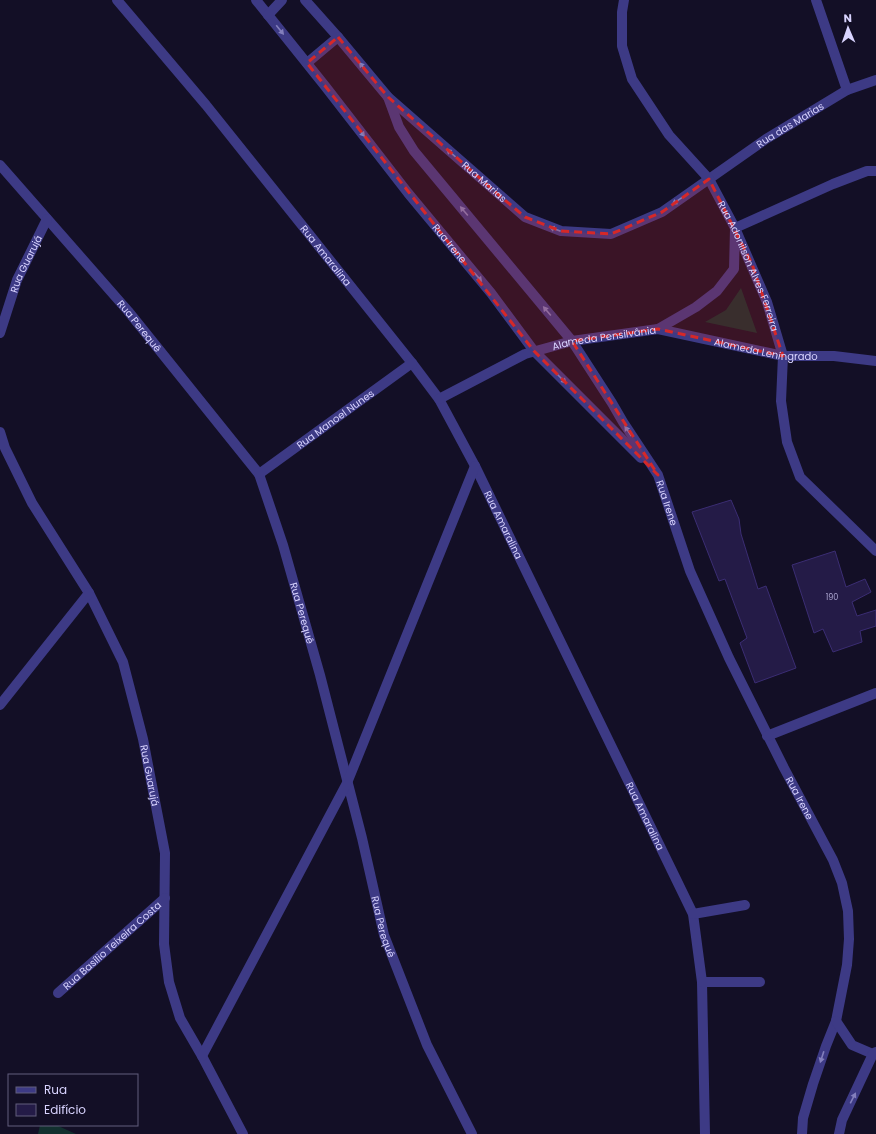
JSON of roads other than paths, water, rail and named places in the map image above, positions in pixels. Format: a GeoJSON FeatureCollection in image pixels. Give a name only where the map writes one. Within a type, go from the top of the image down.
{"type":"FeatureCollection","features":[{"type":"Feature","properties":{"kind":"street","name":"Rua Amaralina"},"geometry":{"type":"LineString","coordinates":[[117,0],[206,105],[412,363],[439,399],[475,466],[693,914],[702,982],[705,1134]]}},
{"type":"Feature","properties":{"kind":"street","name":"Rua Irene"},"geometry":{"type":"LineString","coordinates":[[256,0],[408,193],[491,293],[534,351],[658,475]]}},
{"type":"Feature","properties":{"kind":"street"},"geometry":{"type":"LineString","coordinates":[[268,15],[282,0]]}},
{"type":"Feature","properties":{"kind":"street","name":"Rua Marias"},"geometry":{"type":"LineString","coordinates":[[305,0],[338,37],[388,98],[525,217],[561,231],[611,234],[662,212],[709,179]]}},
{"type":"Feature","properties":{"kind":"street","name":"Rua Adonilson Alves Ferreira"},"geometry":{"type":"LineString","coordinates":[[624,0],[622,12],[622,46],[632,79],[669,135],[709,179],[735,228],[767,302],[783,356],[781,401],[787,442],[800,477],[876,551]]}},
{"type":"Feature","properties":{"kind":"street"},"geometry":{"type":"LineString","coordinates":[[816,0],[847,90]]}},
{"type":"Feature","properties":{"kind":"street"},"geometry":{"type":"LineString","coordinates":[[307,63],[338,37]]}},
{"type":"Feature","properties":{"kind":"street","name":"Rua das Marias"},"geometry":{"type":"LineString","coordinates":[[709,179],[766,139],[847,90],[876,80]]}},
{"type":"Feature","properties":{"kind":"street","name":"Rua Irene"},"geometry":{"type":"LineString","coordinates":[[388,98],[400,127],[414,151],[572,341],[658,475],[690,571],[729,658],[805,809],[833,860],[842,883],[848,910],[849,939],[836,1021],[813,1084],[803,1118],[802,1134]]}},
{"type":"Feature","properties":{"kind":"street","name":"Rua Perequê"},"geometry":{"type":"LineString","coordinates":[[0,165],[128,311],[259,474],[283,545],[320,675],[362,838],[384,935],[427,1045],[472,1134]]}},
{"type":"Feature","properties":{"kind":"street"},"geometry":{"type":"LineString","coordinates":[[735,228],[833,184],[867,171],[876,171]]}},
{"type":"Feature","properties":{"kind":"street","name":"Rua Guarujá"},"geometry":{"type":"LineString","coordinates":[[0,333],[17,280],[46,218]]}},
{"type":"Feature","properties":{"kind":"street","name":"Alameda Pensilvânia"},"geometry":{"type":"LineString","coordinates":[[439,399],[521,356],[534,351],[572,341],[658,329],[696,307],[717,291],[734,269],[735,228]]}},
{"type":"Feature","properties":{"kind":"street","name":"Alameda Leningrado"},"geometry":{"type":"LineString","coordinates":[[658,329],[783,356],[834,356],[876,361]]}},
{"type":"Feature","properties":{"kind":"street","name":"Rua Manoel Nunes"},"geometry":{"type":"LineString","coordinates":[[259,474],[412,363]]}},
{"type":"Feature","properties":{"kind":"street","name":"Rua Guarujá"},"geometry":{"type":"LineString","coordinates":[[0,432],[4,448],[32,503],[90,593],[123,662],[143,739],[165,853],[164,944],[169,982],[180,1018],[202,1056],[242,1134]]}},
{"type":"Feature","properties":{"kind":"street"},"geometry":{"type":"LineString","coordinates":[[202,1056],[347,783],[475,466]]}},
{"type":"Feature","properties":{"kind":"street"},"geometry":{"type":"LineString","coordinates":[[0,705],[90,593]]}},
{"type":"Feature","properties":{"kind":"street"},"geometry":{"type":"LineString","coordinates":[[768,736],[876,693]]}},
{"type":"Feature","properties":{"kind":"street","name":"Rua Basílio Teixeira Costa"},"geometry":{"type":"LineString","coordinates":[[58,993],[165,898]]}},
{"type":"Feature","properties":{"kind":"street"},"geometry":{"type":"LineString","coordinates":[[693,914],[745,904]]}},
{"type":"Feature","properties":{"kind":"street"},"geometry":{"type":"LineString","coordinates":[[702,982],[760,982]]}},
{"type":"Feature","properties":{"kind":"street"},"geometry":{"type":"LineString","coordinates":[[836,1021],[852,1045],[875,1053],[842,1120],[839,1134]]}}]}
